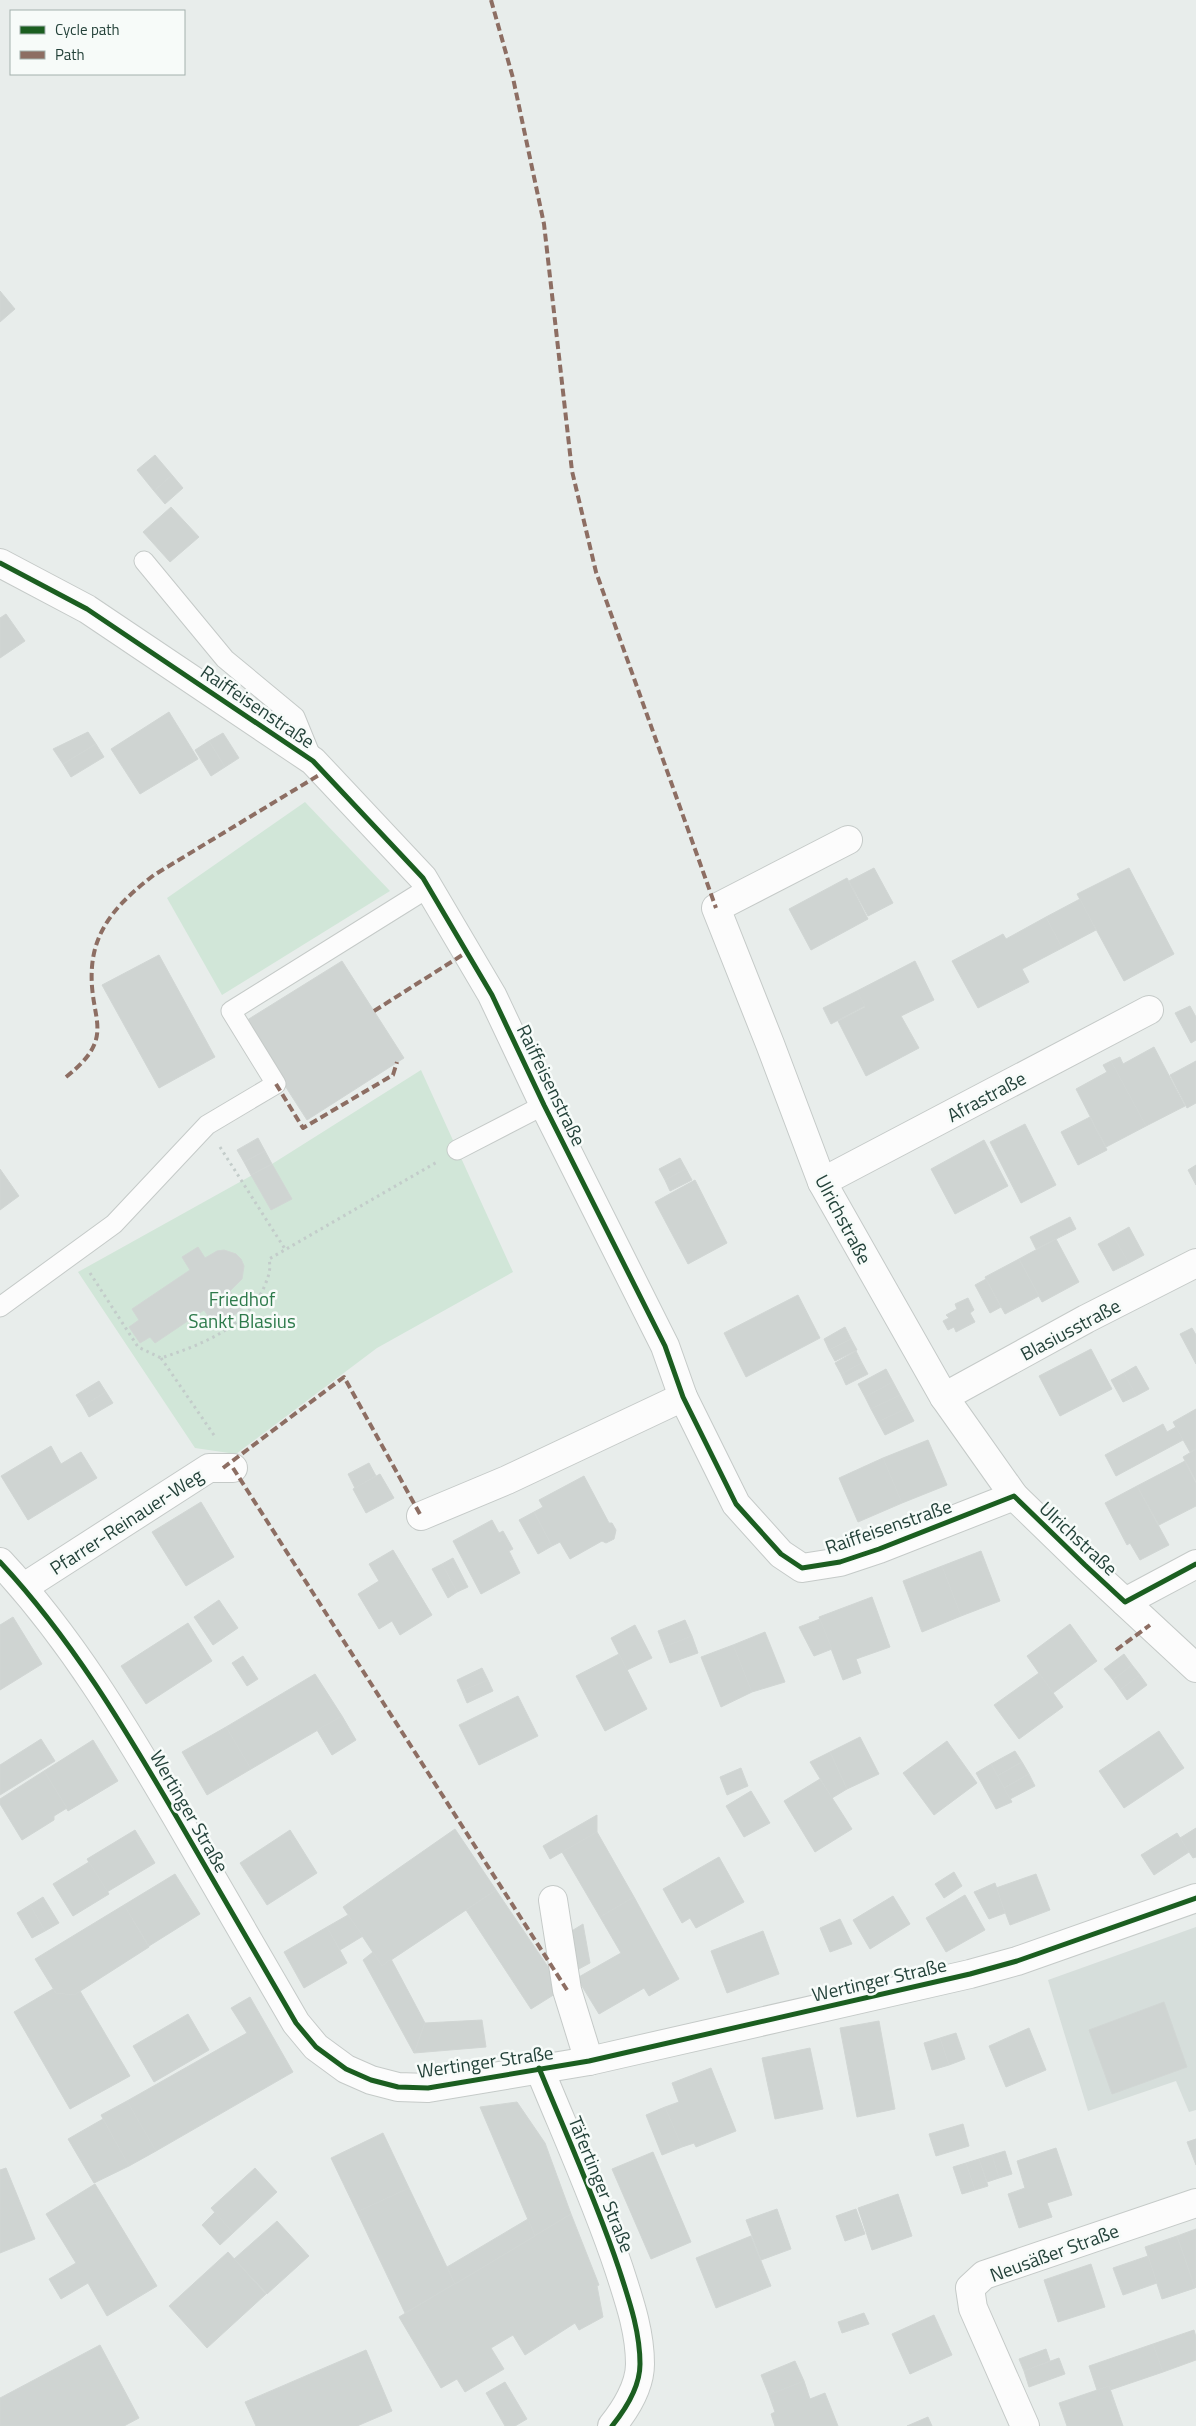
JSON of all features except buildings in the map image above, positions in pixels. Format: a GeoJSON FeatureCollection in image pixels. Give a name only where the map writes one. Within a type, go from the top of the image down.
{"type":"FeatureCollection","features":[{"type":"Feature","properties":{"kind":"street","name":"Raiffeisenstraße"},"geometry":{"type":"LineString","coordinates":[[0,563],[87,609],[313,761],[422,878],[492,995],[544,1105],[665,1346],[682,1396],[736,1504],[781,1554],[802,1568],[840,1562],[879,1549],[1014,1496]]}},
{"type":"Feature","properties":{"kind":"street","name":"Ulrichstraße"},"geometry":{"type":"LineString","coordinates":[[848,840],[716,908],[822,1182],[944,1397],[1014,1496],[1078,1560],[1196,1668]]}},
{"type":"Feature","properties":{"kind":"street","name":"Afrastraße"},"geometry":{"type":"LineString","coordinates":[[822,1182],[1149,1010]]}},
{"type":"Feature","properties":{"kind":"street","name":"Blasiusstraße"},"geometry":{"type":"LineString","coordinates":[[944,1397],[1196,1263]]}},
{"type":"Feature","properties":{"kind":"street"},"geometry":{"type":"LineString","coordinates":[[421,1516],[507,1480],[682,1396]]}},
{"type":"Feature","properties":{"kind":"street","name":"Pfarrer-Reinauer-Weg"},"geometry":{"type":"LineString","coordinates":[[24,1587],[221,1468]]}},
{"type":"Feature","properties":{"kind":"street","name":"Wertinger Straße"},"geometry":{"type":"LineString","coordinates":[[0,1562],[24,1587],[80,1660],[116,1715],[296,2022],[316,2047],[346,2069],[371,2080],[398,2087],[428,2088],[589,2061],[1017,1962],[1196,1898]]}},
{"type":"Feature","properties":{"kind":"street"},"geometry":{"type":"LineString","coordinates":[[1125,1602],[1196,1564]]}},
{"type":"Feature","properties":{"kind":"street"},"geometry":{"type":"LineString","coordinates":[[553,1900],[567,1990],[589,2061]]}},
{"type":"Feature","properties":{"kind":"street","name":"Täfertinger Straße"},"geometry":{"type":"LineString","coordinates":[[539,2068],[606,2231],[635,2319],[640,2366],[636,2384],[622,2414],[612,2426]]}},
{"type":"Feature","properties":{"kind":"street","name":"Neusäßer Straße"},"geometry":{"type":"LineString","coordinates":[[1025,2426],[973,2308],[970,2288],[984,2275],[1196,2203]]}},
{"type":"Feature","properties":{"kind":"lane"},"geometry":{"type":"LineString","coordinates":[[144,561],[225,659],[295,717],[313,761]]}},
{"type":"Feature","properties":{"kind":"lane"},"geometry":{"type":"LineString","coordinates":[[0,1307],[114,1224],[207,1125],[276,1084],[231,1011],[428,888]]}},
{"type":"Feature","properties":{"kind":"lane"},"geometry":{"type":"LineString","coordinates":[[457,1150],[544,1105]]}},
{"type":"Feature","properties":{"kind":"path"},"geometry":{"type":"LineString","coordinates":[[207,1125],[285,1249]]}},
{"type":"Feature","properties":{"kind":"path"},"geometry":{"type":"LineString","coordinates":[[161,1358],[191,1348],[237,1323],[260,1296],[271,1269],[269,1259],[457,1150]]}},
{"type":"Feature","properties":{"kind":"path"},"geometry":{"type":"LineString","coordinates":[[76,1252],[138,1347],[161,1358],[216,1437],[221,1468]]}},
{"type":"Feature","properties":{"kind":"shaded area"},"geometry":{"type":"Polygon","coordinates":[[[1196,1927],[1196,2110],[1189,2112],[1176,2081],[1088,2111],[1048,1980],[1196,1927]]]}},
{"type":"Feature","properties":{"kind":"green space"},"geometry":{"type":"Polygon","coordinates":[[[305,802],[390,891],[222,995],[167,898],[305,802]]]}},
{"type":"Feature","properties":{"kind":"green space","name":"Friedhof Sankt Blasius"},"geometry":{"type":"Polygon","coordinates":[[[421,1070],[513,1272],[377,1348],[236,1454],[195,1448],[78,1272],[272,1164],[421,1070]]]}},
{"type":"Feature","properties":{"kind":"marked path"},"geometry":{"type":"LineString","coordinates":[[491,0],[513,78],[544,224],[572,471],[596,572],[716,908]]}},
{"type":"Feature","properties":{"kind":"marked path"},"geometry":{"type":"LineString","coordinates":[[66,1077],[92,1050],[96,1038],[97,1026],[92,985],[94,952],[99,938],[113,914],[154,875],[324,772]]}},
{"type":"Feature","properties":{"kind":"marked path"},"geometry":{"type":"LineString","coordinates":[[374,1011],[467,952]]}},
{"type":"Feature","properties":{"kind":"marked path"},"geometry":{"type":"LineString","coordinates":[[276,1084],[303,1128],[393,1075],[397,1062]]}},
{"type":"Feature","properties":{"kind":"marked path"},"geometry":{"type":"LineString","coordinates":[[223,1468],[344,1377],[421,1516]]}},
{"type":"Feature","properties":{"kind":"marked path"},"geometry":{"type":"LineString","coordinates":[[233,1468],[567,1990]]}},
{"type":"Feature","properties":{"kind":"marked path"},"geometry":{"type":"LineString","coordinates":[[1116,1650],[1150,1625]]}},
{"type":"Feature","properties":{"kind":"cycle path"},"geometry":{"type":"LineString","coordinates":[[0,563],[87,609],[313,761],[423,878],[492,995],[544,1105],[665,1346],[683,1397],[736,1504],[781,1554],[802,1568],[840,1562],[879,1549],[1014,1496],[1125,1602],[1196,1564]]}},
{"type":"Feature","properties":{"kind":"cycle path"},"geometry":{"type":"LineString","coordinates":[[0,1562],[26,1591],[73,1652],[137,1749],[296,2023],[316,2047],[346,2069],[371,2080],[398,2087],[428,2088],[589,2061],[970,1974],[1017,1961],[1196,1898]]}},
{"type":"Feature","properties":{"kind":"cycle path"},"geometry":{"type":"LineString","coordinates":[[539,2068],[601,2218],[623,2281],[636,2328],[640,2352],[637,2381],[627,2405],[612,2426]]}}]}
